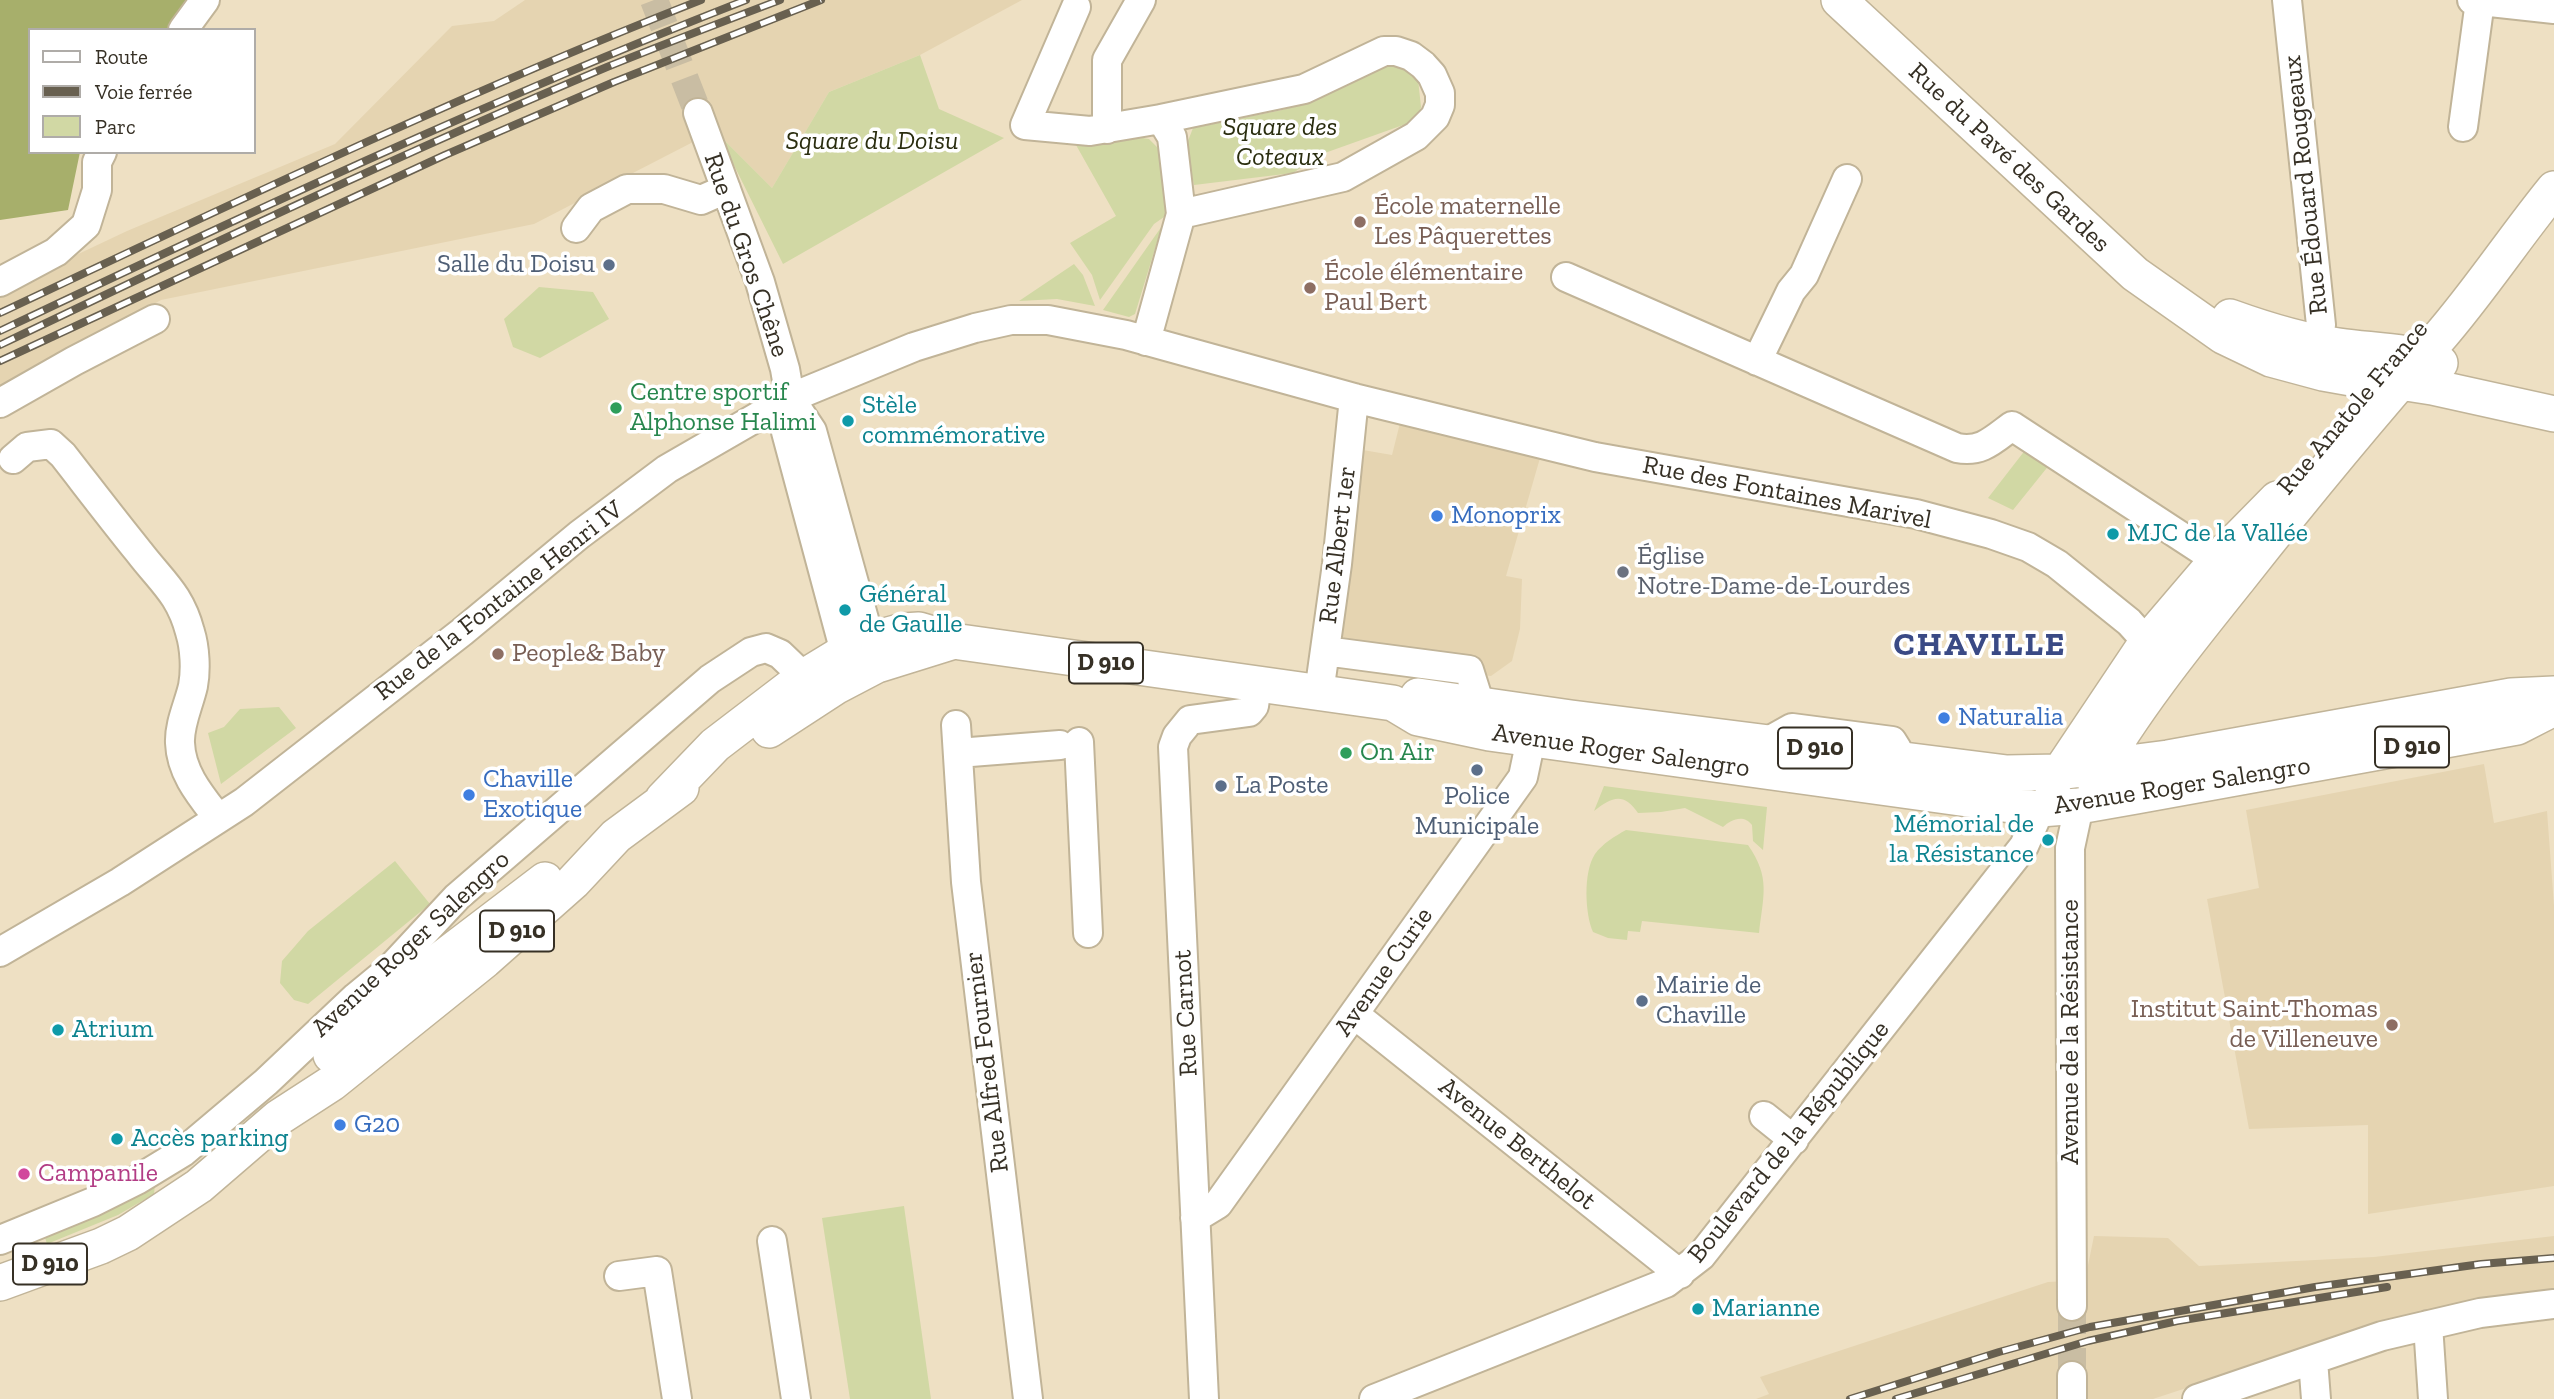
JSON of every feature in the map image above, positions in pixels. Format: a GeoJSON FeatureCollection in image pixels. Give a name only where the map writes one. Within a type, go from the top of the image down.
{"type":"FeatureCollection","features":[{"type":"Feature","properties":{"kind":"main road","name":"Rue du Pavé des Gardes"},"geometry":{"type":"LineString","coordinates":[[1839,0],[2135,274],[2222,336],[2271,359],[2311,355],[2470,376],[2554,403]]}},
{"type":"Feature","properties":{"kind":"main road","name":"Rue Anatole France"},"geometry":{"type":"LineString","coordinates":[[2040,809],[2059,772],[2147,642],[2217,560],[2284,492],[2554,189]]}},
{"type":"Feature","properties":{"kind":"main road","name":"Rue du Pavé des Gardes"},"geometry":{"type":"LineString","coordinates":[[2396,367],[2432,387],[2554,414]]}},
{"type":"Feature","properties":{"kind":"main road","name":"Rue Anatole France"},"geometry":{"type":"LineString","coordinates":[[2102,765],[2129,722],[2188,641],[2396,367]]}},
{"type":"Feature","properties":{"kind":"main road","name":"Avenue Roger Salengro"},"geometry":{"type":"LineString","coordinates":[[0,1283],[101,1246],[128,1233],[199,1186],[278,1118],[332,1083],[418,1014],[534,916],[616,836],[663,799],[903,631],[919,630],[954,641],[1257,686],[1393,703],[1418,719],[1767,742],[2007,773],[2059,772],[2192,754],[2511,696],[2554,694]]}},
{"type":"Feature","properties":{"kind":"main road","name":"Avenue Roger Salengro"},"geometry":{"type":"LineString","coordinates":[[663,799],[715,745],[804,677],[861,659]]}},
{"type":"Feature","properties":{"kind":"main road","name":"Avenue Roger Salengro"},"geometry":{"type":"LineString","coordinates":[[1393,703],[1416,695],[1480,705],[1523,725],[2040,809],[2079,806],[2517,727],[2554,708]]}},
{"type":"Feature","properties":{"kind":"main road","name":"Avenue de la Résistance"},"geometry":{"type":"LineString","coordinates":[[2079,806],[2102,765]]}},
{"type":"Feature","properties":{"kind":"main road","name":"Avenue Roger Salengro"},"geometry":{"type":"LineString","coordinates":[[278,1118],[316,1053],[423,973],[440,941],[616,836]]}},
{"type":"Feature","properties":{"kind":"street"},"geometry":{"type":"LineString","coordinates":[[184,28],[205,0]]}},
{"type":"Feature","properties":{"kind":"street"},"geometry":{"type":"LineString","coordinates":[[1107,129],[1107,60],[1141,0]]}},
{"type":"Feature","properties":{"kind":"street","name":"Rue Édouard Rougeaux"},"geometry":{"type":"LineString","coordinates":[[2287,0],[2321,325],[2311,355]]}},
{"type":"Feature","properties":{"kind":"street"},"geometry":{"type":"LineString","coordinates":[[2463,127],[2476,1],[2554,9]]}},
{"type":"Feature","properties":{"kind":"street"},"geometry":{"type":"LineString","coordinates":[[1076,7],[1025,125],[1090,131],[1161,119],[1304,89],[1384,51],[1403,52],[1423,65],[1432,75],[1440,93],[1440,105],[1425,129],[1343,177],[1181,214]]}},
{"type":"Feature","properties":{"kind":"street","name":"Rue du Gros Chêne"},"geometry":{"type":"LineString","coordinates":[[698,113],[760,282],[785,369],[790,398]]}},
{"type":"Feature","properties":{"kind":"street"},"geometry":{"type":"LineString","coordinates":[[1146,341],[1181,214],[1171,137],[1161,119]]}},
{"type":"Feature","properties":{"kind":"street"},"geometry":{"type":"LineString","coordinates":[[0,282],[57,252],[86,225],[97,190],[97,162],[101,154]]}},
{"type":"Feature","properties":{"kind":"street"},"geometry":{"type":"LineString","coordinates":[[1758,361],[1791,291],[1804,275],[1847,179]]}},
{"type":"Feature","properties":{"kind":"street"},"geometry":{"type":"LineString","coordinates":[[576,228],[592,208],[626,189],[664,190],[701,200],[726,189]]}},
{"type":"Feature","properties":{"kind":"street"},"geometry":{"type":"LineString","coordinates":[[1566,277],[1957,448],[1970,451],[1983,448],[2012,426],[2217,560]]}},
{"type":"Feature","properties":{"kind":"street"},"geometry":{"type":"LineString","coordinates":[[0,403],[155,319]]}},
{"type":"Feature","properties":{"kind":"street","name":"Rue de la Fontaine Henri IV"},"geometry":{"type":"LineString","coordinates":[[0,952],[120,882],[244,802],[667,468],[790,398],[914,347],[1011,320],[1048,320],[1146,341]]}},
{"type":"Feature","properties":{"kind":"street","name":"Rue des Fontaines Marivel"},"geometry":{"type":"LineString","coordinates":[[1146,341],[1354,398],[1595,457],[1916,514],[2015,541],[2072,575],[2130,622],[2147,642]]}},
{"type":"Feature","properties":{"kind":"street"},"geometry":{"type":"LineString","coordinates":[[790,398],[812,431],[861,659]]}},
{"type":"Feature","properties":{"kind":"street","name":"Rue Albert 1er"},"geometry":{"type":"LineString","coordinates":[[1319,693],[1354,398]]}},
{"type":"Feature","properties":{"kind":"street"},"geometry":{"type":"LineString","coordinates":[[13,459],[27,447],[51,444],[176,595],[191,635],[194,665],[194,683],[181,730],[180,744],[193,785],[218,818]]}},
{"type":"Feature","properties":{"kind":"street"},"geometry":{"type":"LineString","coordinates":[[2147,642],[2164,647],[2188,641]]}},
{"type":"Feature","properties":{"kind":"street","name":"Avenue Roger Salengro"},"geometry":{"type":"LineString","coordinates":[[440,941],[457,897],[567,799],[709,679],[751,652],[766,648],[780,654],[804,677]]}},
{"type":"Feature","properties":{"kind":"street"},"geometry":{"type":"LineString","coordinates":[[1325,651],[1379,651],[1469,670],[1480,705]]}},
{"type":"Feature","properties":{"kind":"street","name":"Rue Carnot"},"geometry":{"type":"LineString","coordinates":[[1205,1399],[1173,747],[1177,736],[1190,720],[1249,712],[1254,706],[1257,686]]}},
{"type":"Feature","properties":{"kind":"street","name":"Rue Alfred Fournier"},"geometry":{"type":"LineString","coordinates":[[956,724],[966,882],[1028,1399]]}},
{"type":"Feature","properties":{"kind":"street","name":"Avenue Curie"},"geometry":{"type":"LineString","coordinates":[[1195,1218],[1218,1205],[1523,777],[1523,725]]}},
{"type":"Feature","properties":{"kind":"street"},"geometry":{"type":"LineString","coordinates":[[958,753],[1069,743],[1088,933]]}},
{"type":"Feature","properties":{"kind":"street","name":"Avenue de la Résistance"},"geometry":{"type":"LineString","coordinates":[[2073,1306],[2070,848],[2079,806]]}},
{"type":"Feature","properties":{"kind":"street","name":"Boulevard de la République"},"geometry":{"type":"LineString","coordinates":[[1374,1399],[1665,1283],[1680,1274],[1710,1247],[2024,846],[2040,809]]}},
{"type":"Feature","properties":{"kind":"street"},"geometry":{"type":"LineString","coordinates":[[418,1014],[428,997],[463,964],[440,941]]}},
{"type":"Feature","properties":{"kind":"street","name":"Avenue Berthelot"},"geometry":{"type":"LineString","coordinates":[[1354,1014],[1680,1274]]}},
{"type":"Feature","properties":{"kind":"street","name":"Avenue Roger Salengro"},"geometry":{"type":"LineString","coordinates":[[0,1240],[93,1202],[183,1152],[266,1082],[316,1053]]}},
{"type":"Feature","properties":{"kind":"street"},"geometry":{"type":"LineString","coordinates":[[1764,1116],[1794,1140]]}},
{"type":"Feature","properties":{"kind":"street"},"geometry":{"type":"LineString","coordinates":[[772,1241],[796,1399]]}},
{"type":"Feature","properties":{"kind":"street"},"geometry":{"type":"LineString","coordinates":[[619,1276],[657,1271],[677,1399]]}},
{"type":"Feature","properties":{"kind":"street"},"geometry":{"type":"LineString","coordinates":[[2197,1399],[2382,1336],[2480,1312],[2554,1304]]}},
{"type":"Feature","properties":{"kind":"street"},"geometry":{"type":"LineString","coordinates":[[2428,1325],[2433,1399]]}},
{"type":"Feature","properties":{"kind":"street"},"geometry":{"type":"LineString","coordinates":[[2313,1360],[2316,1399]]}},
{"type":"Feature","properties":{"kind":"shaded area"},"geometry":{"type":"Polygon","coordinates":[[[525,0],[1022,0],[920,55],[829,92],[772,188],[719,135],[695,141],[534,224],[161,300],[0,391],[0,291],[127,231],[335,144],[452,26],[494,21],[525,0]]]}},
{"type":"Feature","properties":{"kind":"shaded area","name":"Monoprix"},"geometry":{"type":"Polygon","coordinates":[[[1401,419],[1540,458],[1506,576],[1522,579],[1520,629],[1512,661],[1491,676],[1331,657],[1357,449],[1392,455],[1401,419]]]}},
{"type":"Feature","properties":{"kind":"shaded area","name":"Institut Saint-Thomas de Villeneuve"},"geometry":{"type":"Polygon","coordinates":[[[2484,764],[2494,823],[2547,811],[2554,906],[2554,1186],[2368,1214],[2368,1125],[2249,1129],[2207,899],[2259,888],[2246,810],[2484,764]]]}},
{"type":"Feature","properties":{"kind":"shaded area"},"geometry":{"type":"Polygon","coordinates":[[[2094,1236],[2168,1238],[2199,1266],[2374,1257],[2554,1236],[2554,1300],[2407,1315],[2153,1399],[1756,1399],[1769,1394],[1760,1377],[2048,1282],[2085,1280],[2094,1236]]]}},
{"type":"Feature","properties":{"kind":"green space"},"geometry":{"type":"Polygon","coordinates":[[[0,0],[190,0],[169,28],[28,28],[28,154],[80,154],[68,210],[0,220],[0,0]]]}},
{"type":"Feature","properties":{"kind":"green space","name":"Square du Doisu"},"geometry":{"type":"Polygon","coordinates":[[[920,55],[939,109],[1004,138],[783,264],[719,135],[772,188],[829,92],[920,55]]]}},
{"type":"Feature","properties":{"kind":"green space","name":"Square des Coteaux"},"geometry":{"type":"Polygon","coordinates":[[[1386,65],[1403,67],[1418,79],[1421,107],[1419,114],[1406,124],[1322,154],[1293,173],[1194,185],[1186,146],[1193,128],[1282,110],[1314,100],[1386,65]]]}},
{"type":"Feature","properties":{"kind":"green space"},"geometry":{"type":"Polygon","coordinates":[[[1149,139],[1158,148],[1166,213],[1154,224],[1100,300],[1092,275],[1070,243],[1116,216],[1076,145],[1149,139]]]}},
{"type":"Feature","properties":{"kind":"green space"},"geometry":{"type":"Polygon","coordinates":[[[1162,226],[1135,314],[1129,317],[1103,310],[1162,226]]]}},
{"type":"Feature","properties":{"kind":"green space"},"geometry":{"type":"Polygon","coordinates":[[[1074,264],[1083,275],[1095,306],[1057,299],[1019,301],[1074,264]]]}},
{"type":"Feature","properties":{"kind":"green space"},"geometry":{"type":"Polygon","coordinates":[[[539,287],[593,292],[609,319],[540,358],[513,347],[504,319],[539,287]]]}},
{"type":"Feature","properties":{"kind":"green space"},"geometry":{"type":"Polygon","coordinates":[[[2026,449],[2050,464],[2013,510],[1988,498],[2026,449]]]}},
{"type":"Feature","properties":{"kind":"green space"},"geometry":{"type":"Polygon","coordinates":[[[279,707],[296,728],[221,784],[208,733],[224,727],[240,709],[279,707]]]}},
{"type":"Feature","properties":{"kind":"green space"},"geometry":{"type":"Polygon","coordinates":[[[1604,786],[1767,807],[1763,850],[1753,841],[1752,825],[1741,819],[1723,827],[1685,808],[1638,813],[1622,799],[1611,800],[1594,811],[1604,786]]]}},
{"type":"Feature","properties":{"kind":"green space"},"geometry":{"type":"Polygon","coordinates":[[[1626,830],[1748,845],[1763,878],[1759,933],[1642,921],[1640,932],[1628,931],[1627,940],[1608,938],[1593,932],[1586,893],[1588,871],[1601,847],[1626,830]]]}},
{"type":"Feature","properties":{"kind":"green space"},"geometry":{"type":"Polygon","coordinates":[[[395,861],[430,904],[308,1004],[294,1000],[280,983],[282,961],[308,931],[395,861]]]}},
{"type":"Feature","properties":{"kind":"green space"},"geometry":{"type":"Polygon","coordinates":[[[155,1185],[154,1194],[118,1215],[47,1244],[43,1231],[155,1185]]]}},
{"type":"Feature","properties":{"kind":"green space"},"geometry":{"type":"Polygon","coordinates":[[[904,1206],[931,1399],[850,1399],[822,1218],[904,1206]]]}},
{"type":"Feature","properties":{"kind":"tunnel"},"geometry":{"type":"LineString","coordinates":[[654,0],[698,113]]}},
{"type":"Feature","properties":{"kind":"tunnel"},"geometry":{"type":"LineString","coordinates":[[2072,1306],[2072,1376]]}},
{"type":"Feature","properties":{"kind":"railway"},"geometry":{"type":"LineString","coordinates":[[0,313],[436,111],[701,0]]}},
{"type":"Feature","properties":{"kind":"railway"},"geometry":{"type":"LineString","coordinates":[[0,331],[463,117],[746,0]]}},
{"type":"Feature","properties":{"kind":"railway"},"geometry":{"type":"LineString","coordinates":[[0,345],[454,133],[607,67],[780,0]]}},
{"type":"Feature","properties":{"kind":"railway"},"geometry":{"type":"LineString","coordinates":[[0,361],[445,155],[614,82],[821,0]]}},
{"type":"Feature","properties":{"kind":"railway"},"geometry":{"type":"LineString","coordinates":[[1850,1399],[1999,1352],[2090,1327],[2315,1287],[2481,1264],[2554,1258]]}},
{"type":"Feature","properties":{"kind":"railway"},"geometry":{"type":"LineString","coordinates":[[1896,1399],[2088,1341],[2177,1321],[2387,1287]]}},
{"type":"Feature","properties":{"kind":"place","name":"École maternelle Les Pâquerettes"},"geometry":{"type":"Point","coordinates":[1360,222]}},
{"type":"Feature","properties":{"kind":"place","name":"Salle du Doisu"},"geometry":{"type":"Point","coordinates":[609,265]}},
{"type":"Feature","properties":{"kind":"place","name":"École élémentaire Paul Bert"},"geometry":{"type":"Point","coordinates":[1310,288]}},
{"type":"Feature","properties":{"kind":"place","name":"Centre sportif Alphonse Halimi"},"geometry":{"type":"Point","coordinates":[616,408]}},
{"type":"Feature","properties":{"kind":"place","name":"Stèle commémorative"},"geometry":{"type":"Point","coordinates":[848,421]}},
{"type":"Feature","properties":{"kind":"place","name":"Monoprix"},"geometry":{"type":"Point","coordinates":[1437,516]}},
{"type":"Feature","properties":{"kind":"place","name":"MJC de la Vallée"},"geometry":{"type":"Point","coordinates":[2113,534]}},
{"type":"Feature","properties":{"kind":"place","name":"Église Notre-Dame-de-Lourdes"},"geometry":{"type":"Point","coordinates":[1623,572]}},
{"type":"Feature","properties":{"kind":"place","name":"Général de Gaulle"},"geometry":{"type":"Point","coordinates":[845,610]}},
{"type":"Feature","properties":{"kind":"place","name":"People& Baby"},"geometry":{"type":"Point","coordinates":[498,654]}},
{"type":"Feature","properties":{"kind":"place","name":"Naturalia"},"geometry":{"type":"Point","coordinates":[1944,718]}},
{"type":"Feature","properties":{"kind":"place","name":"On Air"},"geometry":{"type":"Point","coordinates":[1346,753]}},
{"type":"Feature","properties":{"kind":"place","name":"Police Municipale"},"geometry":{"type":"Point","coordinates":[1477,770]}},
{"type":"Feature","properties":{"kind":"place","name":"La Poste"},"geometry":{"type":"Point","coordinates":[1221,786]}},
{"type":"Feature","properties":{"kind":"place","name":"Chaville Exotique"},"geometry":{"type":"Point","coordinates":[469,795]}},
{"type":"Feature","properties":{"kind":"place","name":"Mémorial de la Résistance"},"geometry":{"type":"Point","coordinates":[2048,840]}},
{"type":"Feature","properties":{"kind":"place","name":"Mairie de Chaville"},"geometry":{"type":"Point","coordinates":[1642,1001]}},
{"type":"Feature","properties":{"kind":"place","name":"Institut Saint-Thomas de Villeneuve"},"geometry":{"type":"Point","coordinates":[2392,1025]}},
{"type":"Feature","properties":{"kind":"place","name":"Atrium"},"geometry":{"type":"Point","coordinates":[58,1030]}},
{"type":"Feature","properties":{"kind":"place","name":"G20"},"geometry":{"type":"Point","coordinates":[340,1125]}},
{"type":"Feature","properties":{"kind":"place","name":"Accès parking"},"geometry":{"type":"Point","coordinates":[117,1139]}},
{"type":"Feature","properties":{"kind":"place","name":"Campanile"},"geometry":{"type":"Point","coordinates":[24,1174]}},
{"type":"Feature","properties":{"kind":"place","name":"Marianne"},"geometry":{"type":"Point","coordinates":[1698,1309]}},
{"type":"Feature","properties":{"kind":"district","name":"CHAVILLE"},"geometry":{"type":"Point","coordinates":[1980,646]}}]}
